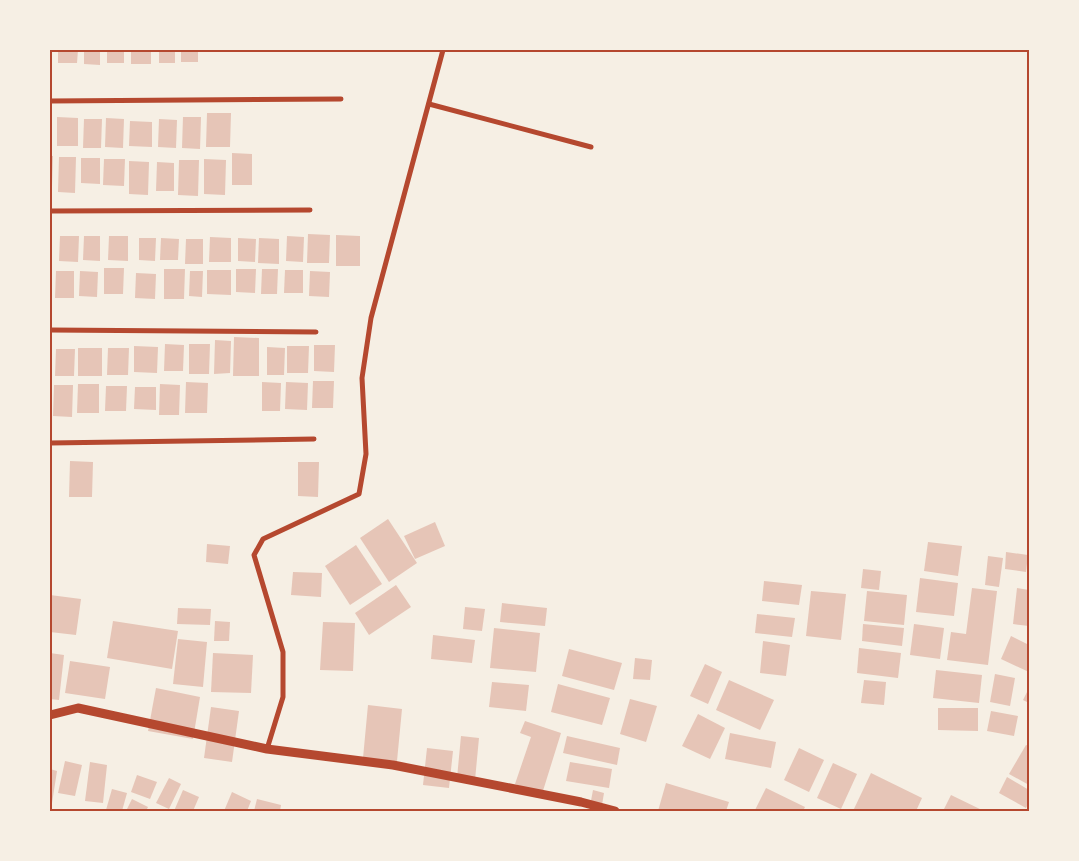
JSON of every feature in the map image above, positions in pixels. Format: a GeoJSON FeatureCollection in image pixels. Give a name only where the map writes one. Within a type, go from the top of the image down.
{"type":"FeatureCollection","features":[{"type":"Feature","properties":{"kind":"street"},"geometry":{"type":"LineString","coordinates":[[267,748],[282,697],[283,652],[254,556],[263,539],[359,494],[366,454],[362,378],[371,318],[443,50]]}},
{"type":"Feature","properties":{"kind":"street"},"geometry":{"type":"LineString","coordinates":[[50,101],[341,99]]}},
{"type":"Feature","properties":{"kind":"street"},"geometry":{"type":"LineString","coordinates":[[429,104],[591,147]]}},
{"type":"Feature","properties":{"kind":"street"},"geometry":{"type":"LineString","coordinates":[[50,211],[310,210]]}},
{"type":"Feature","properties":{"kind":"street"},"geometry":{"type":"LineString","coordinates":[[50,330],[316,332]]}},
{"type":"Feature","properties":{"kind":"street"},"geometry":{"type":"LineString","coordinates":[[50,443],[314,439]]}},
{"type":"Feature","properties":{"kind":"street"},"geometry":{"type":"LineString","coordinates":[[50,716],[78,708],[267,748],[393,766],[581,802],[615,811]]}},
{"type":"Feature","properties":{"kind":"building"},"geometry":{"type":"Polygon","coordinates":[[[58,50],[78,50],[77,63],[58,63],[58,50]]]}},
{"type":"Feature","properties":{"kind":"building"},"geometry":{"type":"Polygon","coordinates":[[[84,50],[100,50],[100,65],[84,64],[84,50]]]}},
{"type":"Feature","properties":{"kind":"building"},"geometry":{"type":"Polygon","coordinates":[[[107,50],[124,50],[124,63],[107,63],[107,50]]]}},
{"type":"Feature","properties":{"kind":"building"},"geometry":{"type":"Polygon","coordinates":[[[131,50],[151,50],[151,64],[131,64],[131,50]]]}},
{"type":"Feature","properties":{"kind":"building"},"geometry":{"type":"Polygon","coordinates":[[[159,50],[175,50],[175,63],[159,63],[159,50]]]}},
{"type":"Feature","properties":{"kind":"building"},"geometry":{"type":"Polygon","coordinates":[[[181,50],[198,50],[198,62],[181,62],[181,50]]]}},
{"type":"Feature","properties":{"kind":"building"},"geometry":{"type":"Polygon","coordinates":[[[207,113],[231,113],[230,147],[206,147],[207,113]]]}},
{"type":"Feature","properties":{"kind":"building"},"geometry":{"type":"Polygon","coordinates":[[[57,117],[78,118],[78,146],[57,146],[57,117]]]}},
{"type":"Feature","properties":{"kind":"building"},"geometry":{"type":"Polygon","coordinates":[[[183,117],[201,117],[200,149],[182,148],[183,117]]]}},
{"type":"Feature","properties":{"kind":"building"},"geometry":{"type":"Polygon","coordinates":[[[106,118],[124,119],[123,148],[105,147],[106,118]]]}},
{"type":"Feature","properties":{"kind":"building"},"geometry":{"type":"Polygon","coordinates":[[[84,119],[102,119],[101,148],[83,148],[84,119]]]}},
{"type":"Feature","properties":{"kind":"building"},"geometry":{"type":"Polygon","coordinates":[[[159,119],[177,120],[176,148],[158,147],[159,119]]]}},
{"type":"Feature","properties":{"kind":"building"},"geometry":{"type":"Polygon","coordinates":[[[130,121],[152,122],[152,147],[129,146],[130,121]]]}},
{"type":"Feature","properties":{"kind":"building"},"geometry":{"type":"Polygon","coordinates":[[[232,153],[252,154],[252,185],[232,185],[232,153]]]}},
{"type":"Feature","properties":{"kind":"building"},"geometry":{"type":"Polygon","coordinates":[[[50,156],[53,156],[52,186],[50,186],[50,156]]]}},
{"type":"Feature","properties":{"kind":"building"},"geometry":{"type":"Polygon","coordinates":[[[59,157],[76,157],[75,193],[58,192],[59,157]]]}},
{"type":"Feature","properties":{"kind":"building"},"geometry":{"type":"Polygon","coordinates":[[[81,158],[100,158],[100,184],[81,183],[81,158]]]}},
{"type":"Feature","properties":{"kind":"building"},"geometry":{"type":"Polygon","coordinates":[[[104,159],[125,159],[124,186],[103,185],[104,159]]]}},
{"type":"Feature","properties":{"kind":"building"},"geometry":{"type":"Polygon","coordinates":[[[204,159],[226,160],[225,195],[204,194],[204,159]]]}},
{"type":"Feature","properties":{"kind":"building"},"geometry":{"type":"Polygon","coordinates":[[[179,160],[199,160],[198,196],[178,195],[179,160]]]}},
{"type":"Feature","properties":{"kind":"building"},"geometry":{"type":"Polygon","coordinates":[[[129,161],[149,162],[148,195],[129,194],[129,161]]]}},
{"type":"Feature","properties":{"kind":"building"},"geometry":{"type":"Polygon","coordinates":[[[157,162],[174,163],[174,191],[156,191],[157,162]]]}},
{"type":"Feature","properties":{"kind":"building"},"geometry":{"type":"Polygon","coordinates":[[[50,234],[52,234],[52,260],[50,260],[50,234]]]}},
{"type":"Feature","properties":{"kind":"building"},"geometry":{"type":"Polygon","coordinates":[[[308,234],[330,235],[329,263],[307,263],[308,234]]]}},
{"type":"Feature","properties":{"kind":"building"},"geometry":{"type":"Polygon","coordinates":[[[336,235],[360,236],[360,266],[336,266],[336,235]]]}},
{"type":"Feature","properties":{"kind":"building"},"geometry":{"type":"Polygon","coordinates":[[[60,236],[79,236],[78,262],[59,261],[60,236]]]}},
{"type":"Feature","properties":{"kind":"building"},"geometry":{"type":"Polygon","coordinates":[[[84,236],[100,236],[100,261],[83,260],[84,236]]]}},
{"type":"Feature","properties":{"kind":"building"},"geometry":{"type":"Polygon","coordinates":[[[109,236],[128,236],[128,261],[108,260],[109,236]]]}},
{"type":"Feature","properties":{"kind":"building"},"geometry":{"type":"Polygon","coordinates":[[[287,236],[304,237],[303,262],[286,261],[287,236]]]}},
{"type":"Feature","properties":{"kind":"building"},"geometry":{"type":"Polygon","coordinates":[[[210,237],[231,238],[231,262],[209,262],[210,237]]]}},
{"type":"Feature","properties":{"kind":"building"},"geometry":{"type":"Polygon","coordinates":[[[139,238],[156,238],[155,261],[139,260],[139,238]]]}},
{"type":"Feature","properties":{"kind":"building"},"geometry":{"type":"Polygon","coordinates":[[[161,238],[179,239],[178,260],[160,260],[161,238]]]}},
{"type":"Feature","properties":{"kind":"building"},"geometry":{"type":"Polygon","coordinates":[[[238,238],[256,239],[255,262],[238,261],[238,238]]]}},
{"type":"Feature","properties":{"kind":"building"},"geometry":{"type":"Polygon","coordinates":[[[259,238],[279,239],[279,264],[258,263],[259,238]]]}},
{"type":"Feature","properties":{"kind":"building"},"geometry":{"type":"Polygon","coordinates":[[[186,239],[203,239],[203,264],[185,264],[186,239]]]}},
{"type":"Feature","properties":{"kind":"building"},"geometry":{"type":"Polygon","coordinates":[[[104,268],[124,268],[123,294],[104,294],[104,268]]]}},
{"type":"Feature","properties":{"kind":"building"},"geometry":{"type":"Polygon","coordinates":[[[164,269],[185,269],[184,299],[164,299],[164,269]]]}},
{"type":"Feature","properties":{"kind":"building"},"geometry":{"type":"Polygon","coordinates":[[[236,269],[256,269],[255,293],[236,292],[236,269]]]}},
{"type":"Feature","properties":{"kind":"building"},"geometry":{"type":"Polygon","coordinates":[[[262,269],[278,269],[277,294],[261,294],[262,269]]]}},
{"type":"Feature","properties":{"kind":"building"},"geometry":{"type":"Polygon","coordinates":[[[207,270],[231,270],[231,295],[207,294],[207,270]]]}},
{"type":"Feature","properties":{"kind":"building"},"geometry":{"type":"Polygon","coordinates":[[[285,270],[303,270],[303,293],[284,293],[285,270]]]}},
{"type":"Feature","properties":{"kind":"building"},"geometry":{"type":"Polygon","coordinates":[[[56,271],[74,271],[74,298],[55,298],[56,271]]]}},
{"type":"Feature","properties":{"kind":"building"},"geometry":{"type":"Polygon","coordinates":[[[80,271],[98,272],[97,297],[79,296],[80,271]]]}},
{"type":"Feature","properties":{"kind":"building"},"geometry":{"type":"Polygon","coordinates":[[[190,271],[203,271],[202,297],[189,296],[190,271]]]}},
{"type":"Feature","properties":{"kind":"building"},"geometry":{"type":"Polygon","coordinates":[[[310,271],[330,272],[329,297],[309,296],[310,271]]]}},
{"type":"Feature","properties":{"kind":"building"},"geometry":{"type":"Polygon","coordinates":[[[136,273],[156,274],[155,299],[135,298],[136,273]]]}},
{"type":"Feature","properties":{"kind":"building"},"geometry":{"type":"Polygon","coordinates":[[[234,337],[259,338],[259,376],[233,376],[234,337]]]}},
{"type":"Feature","properties":{"kind":"building"},"geometry":{"type":"Polygon","coordinates":[[[215,340],[231,341],[230,373],[214,374],[215,340]]]}},
{"type":"Feature","properties":{"kind":"building"},"geometry":{"type":"Polygon","coordinates":[[[165,344],[184,345],[183,371],[164,371],[165,344]]]}},
{"type":"Feature","properties":{"kind":"building"},"geometry":{"type":"Polygon","coordinates":[[[189,344],[210,344],[209,374],[189,374],[189,344]]]}},
{"type":"Feature","properties":{"kind":"building"},"geometry":{"type":"Polygon","coordinates":[[[314,345],[335,345],[334,372],[314,371],[314,345]]]}},
{"type":"Feature","properties":{"kind":"building"},"geometry":{"type":"Polygon","coordinates":[[[134,346],[158,347],[157,373],[134,372],[134,346]]]}},
{"type":"Feature","properties":{"kind":"building"},"geometry":{"type":"Polygon","coordinates":[[[287,346],[309,346],[308,373],[287,373],[287,346]]]}},
{"type":"Feature","properties":{"kind":"building"},"geometry":{"type":"Polygon","coordinates":[[[267,347],[285,348],[284,375],[267,375],[267,347]]]}},
{"type":"Feature","properties":{"kind":"building"},"geometry":{"type":"Polygon","coordinates":[[[78,348],[102,348],[102,376],[78,376],[78,348]]]}},
{"type":"Feature","properties":{"kind":"building"},"geometry":{"type":"Polygon","coordinates":[[[108,348],[129,348],[128,375],[107,375],[108,348]]]}},
{"type":"Feature","properties":{"kind":"building"},"geometry":{"type":"Polygon","coordinates":[[[56,349],[75,349],[74,376],[55,376],[56,349]]]}},
{"type":"Feature","properties":{"kind":"building"},"geometry":{"type":"Polygon","coordinates":[[[313,381],[334,381],[333,408],[312,408],[313,381]]]}},
{"type":"Feature","properties":{"kind":"building"},"geometry":{"type":"Polygon","coordinates":[[[186,382],[208,383],[207,413],[185,413],[186,382]]]}},
{"type":"Feature","properties":{"kind":"building"},"geometry":{"type":"Polygon","coordinates":[[[262,382],[281,383],[280,411],[262,411],[262,382]]]}},
{"type":"Feature","properties":{"kind":"building"},"geometry":{"type":"Polygon","coordinates":[[[286,382],[308,383],[307,410],[285,409],[286,382]]]}},
{"type":"Feature","properties":{"kind":"building"},"geometry":{"type":"Polygon","coordinates":[[[78,384],[99,384],[99,413],[77,413],[78,384]]]}},
{"type":"Feature","properties":{"kind":"building"},"geometry":{"type":"Polygon","coordinates":[[[160,384],[180,385],[179,415],[159,415],[160,384]]]}},
{"type":"Feature","properties":{"kind":"building"},"geometry":{"type":"Polygon","coordinates":[[[54,385],[73,385],[72,417],[53,416],[54,385]]]}},
{"type":"Feature","properties":{"kind":"building"},"geometry":{"type":"Polygon","coordinates":[[[106,386],[127,386],[126,411],[105,411],[106,386]]]}},
{"type":"Feature","properties":{"kind":"building"},"geometry":{"type":"Polygon","coordinates":[[[135,387],[156,387],[156,410],[134,409],[135,387]]]}},
{"type":"Feature","properties":{"kind":"building"},"geometry":{"type":"Polygon","coordinates":[[[70,461],[93,462],[92,497],[69,497],[70,461]]]}},
{"type":"Feature","properties":{"kind":"building"},"geometry":{"type":"Polygon","coordinates":[[[298,462],[319,462],[318,497],[298,496],[298,462]]]}},
{"type":"Feature","properties":{"kind":"building"},"geometry":{"type":"Polygon","coordinates":[[[388,519],[417,563],[389,582],[360,538],[388,519]]]}},
{"type":"Feature","properties":{"kind":"building"},"geometry":{"type":"Polygon","coordinates":[[[435,522],[445,546],[415,559],[404,536],[435,522]]]}},
{"type":"Feature","properties":{"kind":"building"},"geometry":{"type":"Polygon","coordinates":[[[928,542],[962,546],[958,576],[924,571],[928,542]]]}},
{"type":"Feature","properties":{"kind":"building"},"geometry":{"type":"Polygon","coordinates":[[[207,544],[230,546],[228,564],[206,562],[207,544]]]}},
{"type":"Feature","properties":{"kind":"building"},"geometry":{"type":"Polygon","coordinates":[[[356,545],[382,584],[350,605],[325,566],[356,545]]]}},
{"type":"Feature","properties":{"kind":"building"},"geometry":{"type":"Polygon","coordinates":[[[1006,552],[1028,555],[1026,572],[1005,569],[1006,552]]]}},
{"type":"Feature","properties":{"kind":"building"},"geometry":{"type":"Polygon","coordinates":[[[988,556],[1003,558],[999,587],[985,585],[988,556]]]}},
{"type":"Feature","properties":{"kind":"building"},"geometry":{"type":"Polygon","coordinates":[[[863,569],[881,571],[879,590],[861,588],[863,569]]]}},
{"type":"Feature","properties":{"kind":"building"},"geometry":{"type":"Polygon","coordinates":[[[293,572],[322,573],[321,597],[291,595],[293,572]]]}},
{"type":"Feature","properties":{"kind":"building"},"geometry":{"type":"Polygon","coordinates":[[[920,578],[958,583],[954,616],[916,612],[920,578]]]}},
{"type":"Feature","properties":{"kind":"building"},"geometry":{"type":"Polygon","coordinates":[[[764,581],[802,585],[799,605],[762,601],[764,581]]]}},
{"type":"Feature","properties":{"kind":"building"},"geometry":{"type":"Polygon","coordinates":[[[396,585],[411,607],[369,635],[355,613],[396,585]]]}},
{"type":"Feature","properties":{"kind":"building"},"geometry":{"type":"Polygon","coordinates":[[[972,588],[997,591],[988,665],[947,660],[951,632],[966,634],[972,588]]]}},
{"type":"Feature","properties":{"kind":"building"},"geometry":{"type":"Polygon","coordinates":[[[1017,588],[1029,590],[1029,626],[1013,624],[1017,588]]]}},
{"type":"Feature","properties":{"kind":"building"},"geometry":{"type":"Polygon","coordinates":[[[811,591],[846,594],[841,640],[806,636],[811,591]]]}},
{"type":"Feature","properties":{"kind":"building"},"geometry":{"type":"Polygon","coordinates":[[[867,591],[907,595],[904,625],[864,621],[867,591]]]}},
{"type":"Feature","properties":{"kind":"building"},"geometry":{"type":"Polygon","coordinates":[[[50,595],[81,599],[76,635],[50,632],[50,595]]]}},
{"type":"Feature","properties":{"kind":"building"},"geometry":{"type":"Polygon","coordinates":[[[502,603],[547,608],[545,626],[500,622],[502,603]]]}},
{"type":"Feature","properties":{"kind":"building"},"geometry":{"type":"Polygon","coordinates":[[[465,607],[485,609],[482,631],[463,629],[465,607]]]}},
{"type":"Feature","properties":{"kind":"building"},"geometry":{"type":"Polygon","coordinates":[[[178,608],[211,609],[210,625],[177,624],[178,608]]]}},
{"type":"Feature","properties":{"kind":"building"},"geometry":{"type":"Polygon","coordinates":[[[757,614],[795,618],[792,637],[755,633],[757,614]]]}},
{"type":"Feature","properties":{"kind":"building"},"geometry":{"type":"Polygon","coordinates":[[[113,621],[178,631],[172,669],[107,658],[113,621]]]}},
{"type":"Feature","properties":{"kind":"building"},"geometry":{"type":"Polygon","coordinates":[[[215,621],[230,622],[229,641],[214,641],[215,621]]]}},
{"type":"Feature","properties":{"kind":"building"},"geometry":{"type":"Polygon","coordinates":[[[323,622],[355,623],[353,671],[320,670],[323,622]]]}},
{"type":"Feature","properties":{"kind":"building"},"geometry":{"type":"Polygon","coordinates":[[[863,624],[904,628],[902,646],[862,641],[863,624]]]}},
{"type":"Feature","properties":{"kind":"building"},"geometry":{"type":"Polygon","coordinates":[[[914,624],[944,628],[940,659],[910,655],[914,624]]]}},
{"type":"Feature","properties":{"kind":"building"},"geometry":{"type":"Polygon","coordinates":[[[494,628],[540,633],[536,672],[490,668],[494,628]]]}},
{"type":"Feature","properties":{"kind":"building"},"geometry":{"type":"Polygon","coordinates":[[[433,635],[475,640],[472,663],[431,659],[433,635]]]}},
{"type":"Feature","properties":{"kind":"building"},"geometry":{"type":"Polygon","coordinates":[[[1011,636],[1029,645],[1029,672],[1001,659],[1011,636]]]}},
{"type":"Feature","properties":{"kind":"building"},"geometry":{"type":"Polygon","coordinates":[[[178,639],[207,642],[203,687],[173,684],[178,639]]]}},
{"type":"Feature","properties":{"kind":"building"},"geometry":{"type":"Polygon","coordinates":[[[763,641],[790,645],[786,676],[760,673],[763,641]]]}},
{"type":"Feature","properties":{"kind":"building"},"geometry":{"type":"Polygon","coordinates":[[[859,648],[901,653],[898,678],[857,673],[859,648]]]}},
{"type":"Feature","properties":{"kind":"building"},"geometry":{"type":"Polygon","coordinates":[[[569,649],[622,663],[614,690],[562,676],[569,649]]]}},
{"type":"Feature","properties":{"kind":"building"},"geometry":{"type":"Polygon","coordinates":[[[50,653],[64,655],[59,700],[50,699],[50,653]]]}},
{"type":"Feature","properties":{"kind":"building"},"geometry":{"type":"Polygon","coordinates":[[[213,653],[253,655],[251,693],[211,692],[213,653]]]}},
{"type":"Feature","properties":{"kind":"building"},"geometry":{"type":"Polygon","coordinates":[[[635,658],[652,660],[650,680],[633,679],[635,658]]]}},
{"type":"Feature","properties":{"kind":"building"},"geometry":{"type":"Polygon","coordinates":[[[70,661],[110,667],[105,699],[65,693],[70,661]]]}},
{"type":"Feature","properties":{"kind":"building"},"geometry":{"type":"Polygon","coordinates":[[[705,664],[722,672],[708,704],[690,696],[705,664]]]}},
{"type":"Feature","properties":{"kind":"building"},"geometry":{"type":"Polygon","coordinates":[[[936,670],[982,675],[979,703],[933,698],[936,670]]]}},
{"type":"Feature","properties":{"kind":"building"},"geometry":{"type":"Polygon","coordinates":[[[995,674],[1015,678],[1010,706],[990,702],[995,674]]]}},
{"type":"Feature","properties":{"kind":"building"},"geometry":{"type":"Polygon","coordinates":[[[729,680],[774,700],[760,730],[716,710],[729,680]]]}},
{"type":"Feature","properties":{"kind":"building"},"geometry":{"type":"Polygon","coordinates":[[[864,680],[886,682],[884,705],[861,703],[864,680]]]}},
{"type":"Feature","properties":{"kind":"building"},"geometry":{"type":"Polygon","coordinates":[[[492,682],[529,685],[526,711],[489,707],[492,682]]]}},
{"type":"Feature","properties":{"kind":"building"},"geometry":{"type":"Polygon","coordinates":[[[558,684],[610,698],[602,725],[551,712],[558,684]]]}},
{"type":"Feature","properties":{"kind":"building"},"geometry":{"type":"Polygon","coordinates":[[[156,688],[200,697],[193,739],[148,731],[156,688]]]}},
{"type":"Feature","properties":{"kind":"building"},"geometry":{"type":"Polygon","coordinates":[[[1029,688],[1029,703],[1023,700],[1029,688]]]}},
{"type":"Feature","properties":{"kind":"building"},"geometry":{"type":"Polygon","coordinates":[[[630,699],[657,706],[646,742],[620,734],[630,699]]]}},
{"type":"Feature","properties":{"kind":"building"},"geometry":{"type":"Polygon","coordinates":[[[368,705],[402,709],[397,761],[363,758],[368,705]]]}},
{"type":"Feature","properties":{"kind":"building"},"geometry":{"type":"Polygon","coordinates":[[[211,707],[239,711],[232,762],[204,758],[211,707]]]}},
{"type":"Feature","properties":{"kind":"building"},"geometry":{"type":"Polygon","coordinates":[[[938,708],[978,708],[978,731],[938,730],[938,708]]]}},
{"type":"Feature","properties":{"kind":"building"},"geometry":{"type":"Polygon","coordinates":[[[991,711],[1018,716],[1014,736],[987,731],[991,711]]]}},
{"type":"Feature","properties":{"kind":"building"},"geometry":{"type":"Polygon","coordinates":[[[698,714],[725,728],[710,759],[682,746],[698,714]]]}},
{"type":"Feature","properties":{"kind":"building"},"geometry":{"type":"Polygon","coordinates":[[[525,721],[561,733],[542,794],[515,784],[531,737],[520,733],[525,721]]]}},
{"type":"Feature","properties":{"kind":"building"},"geometry":{"type":"Polygon","coordinates":[[[730,733],[776,742],[771,768],[725,759],[730,733]]]}},
{"type":"Feature","properties":{"kind":"building"},"geometry":{"type":"Polygon","coordinates":[[[461,736],[479,738],[475,780],[457,778],[461,736]]]}},
{"type":"Feature","properties":{"kind":"building"},"geometry":{"type":"Polygon","coordinates":[[[567,736],[620,748],[617,765],[563,753],[567,736]]]}},
{"type":"Feature","properties":{"kind":"building"},"geometry":{"type":"Polygon","coordinates":[[[1026,745],[1029,746],[1029,785],[1009,774],[1026,745]]]}},
{"type":"Feature","properties":{"kind":"building"},"geometry":{"type":"Polygon","coordinates":[[[427,748],[453,751],[449,788],[423,785],[427,748]]]}},
{"type":"Feature","properties":{"kind":"building"},"geometry":{"type":"Polygon","coordinates":[[[799,748],[824,760],[809,792],[784,780],[799,748]]]}},
{"type":"Feature","properties":{"kind":"building"},"geometry":{"type":"Polygon","coordinates":[[[65,761],[82,765],[75,796],[58,793],[65,761]]]}},
{"type":"Feature","properties":{"kind":"building"},"geometry":{"type":"Polygon","coordinates":[[[90,762],[107,765],[103,803],[85,801],[90,762]]]}},
{"type":"Feature","properties":{"kind":"building"},"geometry":{"type":"Polygon","coordinates":[[[570,762],[612,769],[609,788],[566,781],[570,762]]]}},
{"type":"Feature","properties":{"kind":"building"},"geometry":{"type":"Polygon","coordinates":[[[833,763],[857,774],[841,809],[817,798],[833,763]]]}},
{"type":"Feature","properties":{"kind":"building"},"geometry":{"type":"Polygon","coordinates":[[[50,769],[57,771],[52,803],[50,803],[50,769]]]}},
{"type":"Feature","properties":{"kind":"building"},"geometry":{"type":"Polygon","coordinates":[[[871,773],[922,798],[916,811],[853,811],[871,773]]]}},
{"type":"Feature","properties":{"kind":"building"},"geometry":{"type":"Polygon","coordinates":[[[137,775],[157,782],[150,799],[131,792],[137,775]]]}},
{"type":"Feature","properties":{"kind":"building"},"geometry":{"type":"Polygon","coordinates":[[[1007,777],[1029,790],[1029,802],[1026,808],[999,793],[1007,777]]]}},
{"type":"Feature","properties":{"kind":"building"},"geometry":{"type":"Polygon","coordinates":[[[169,778],[181,784],[169,809],[156,803],[169,778]]]}},
{"type":"Feature","properties":{"kind":"building"},"geometry":{"type":"Polygon","coordinates":[[[666,783],[729,802],[726,811],[658,811],[666,783]]]}},
{"type":"Feature","properties":{"kind":"building"},"geometry":{"type":"Polygon","coordinates":[[[766,788],[805,807],[803,811],[755,810],[766,788]]]}},
{"type":"Feature","properties":{"kind":"building"},"geometry":{"type":"Polygon","coordinates":[[[112,789],[127,793],[122,811],[106,810],[112,789]]]}},
{"type":"Feature","properties":{"kind":"building"},"geometry":{"type":"Polygon","coordinates":[[[183,790],[199,797],[193,811],[174,811],[183,790]]]}},
{"type":"Feature","properties":{"kind":"building"},"geometry":{"type":"Polygon","coordinates":[[[593,790],[604,793],[601,811],[589,811],[593,790]]]}},
{"type":"Feature","properties":{"kind":"building"},"geometry":{"type":"Polygon","coordinates":[[[232,792],[251,801],[247,811],[224,811],[232,792]]]}},
{"type":"Feature","properties":{"kind":"building"},"geometry":{"type":"Polygon","coordinates":[[[951,795],[984,811],[943,811],[951,795]]]}},
{"type":"Feature","properties":{"kind":"building"},"geometry":{"type":"Polygon","coordinates":[[[132,799],[148,807],[146,811],[126,811],[132,799]]]}},
{"type":"Feature","properties":{"kind":"building"},"geometry":{"type":"Polygon","coordinates":[[[257,799],[281,805],[280,811],[254,811],[257,799]]]}}]}
